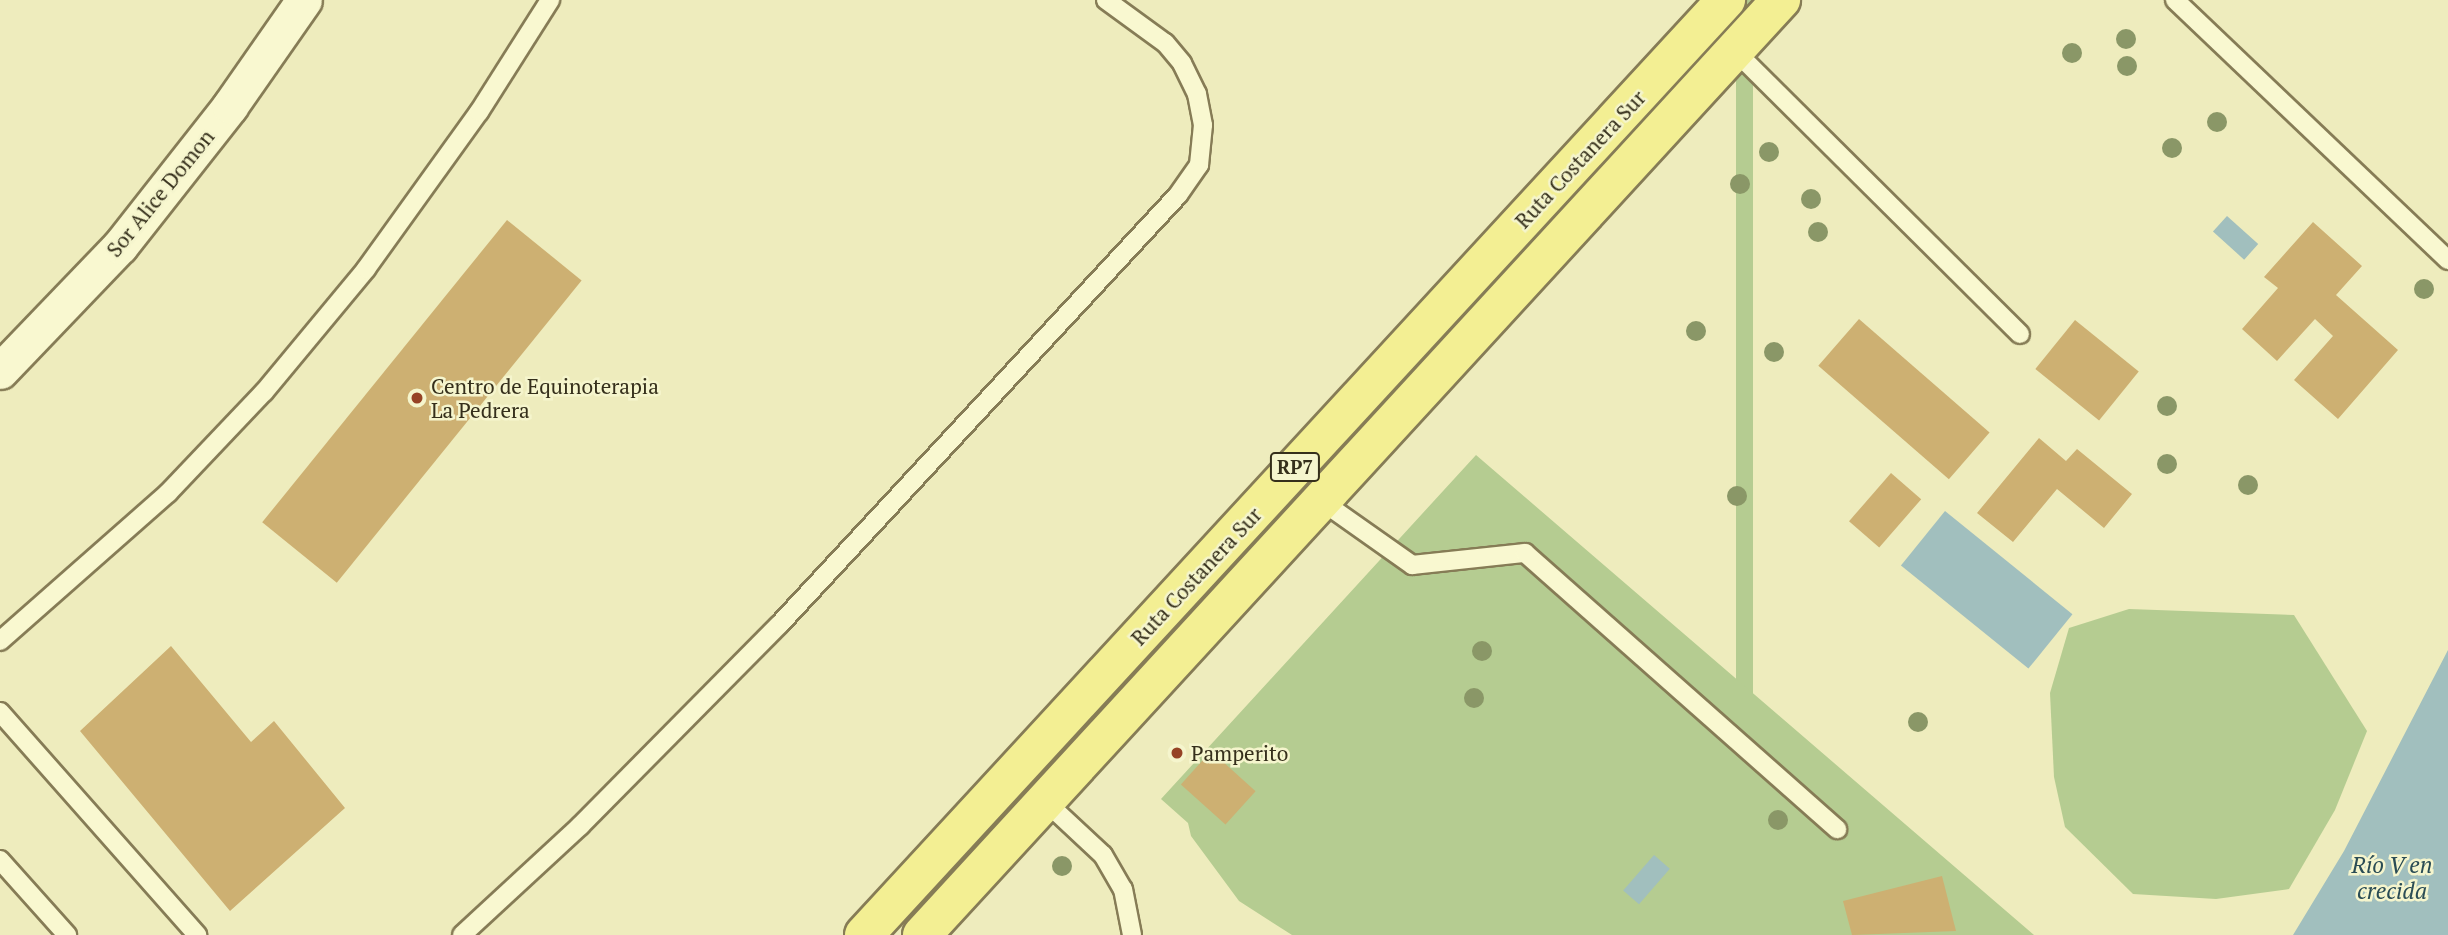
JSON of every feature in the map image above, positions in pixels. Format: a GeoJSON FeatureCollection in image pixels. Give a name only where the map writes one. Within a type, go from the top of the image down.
{"type":"FeatureCollection","features":[{"type":"Feature","properties":{"kind":"main road","name":"Ruta Costanera Sur"},"geometry":{"type":"LineString","coordinates":[[864,935],[1726,0]]}},
{"type":"Feature","properties":{"kind":"main road","name":"Ruta Costanera Sur"},"geometry":{"type":"LineString","coordinates":[[922,935],[1781,0]]}},
{"type":"Feature","properties":{"kind":"street","name":"Sor Alice Domon"},"geometry":{"type":"LineString","coordinates":[[0,371],[120,246],[230,106],[304,0]]}},
{"type":"Feature","properties":{"kind":"lane"},"geometry":{"type":"LineString","coordinates":[[0,641],[169,493],[264,391],[366,269],[479,112],[550,0]]}},
{"type":"Feature","properties":{"kind":"lane"},"geometry":{"type":"LineString","coordinates":[[462,935],[580,826],[779,625],[1178,195],[1199,165],[1203,125],[1198,94],[1182,63],[1165,43],[1106,0]]}},
{"type":"Feature","properties":{"kind":"lane"},"geometry":{"type":"LineString","coordinates":[[2175,0],[2448,260]]}},
{"type":"Feature","properties":{"kind":"lane"},"geometry":{"type":"LineString","coordinates":[[1734,50],[2020,334]]}},
{"type":"Feature","properties":{"kind":"lane"},"geometry":{"type":"LineString","coordinates":[[1321,500],[1412,565],[1525,553],[1837,829]]}},
{"type":"Feature","properties":{"kind":"lane"},"geometry":{"type":"LineString","coordinates":[[0,712],[197,935]]}},
{"type":"Feature","properties":{"kind":"lane"},"geometry":{"type":"LineString","coordinates":[[1045,801],[1103,855],[1123,889],[1132,935]]}},
{"type":"Feature","properties":{"kind":"lane"},"geometry":{"type":"LineString","coordinates":[[0,860],[67,935]]}},
{"type":"Feature","properties":{"kind":"green space"},"geometry":{"type":"Polygon","coordinates":[[[1736,0],[1753,0],[1753,935],[1736,935],[1736,0]]]}},
{"type":"Feature","properties":{"kind":"green space"},"geometry":{"type":"Polygon","coordinates":[[[1476,455],[2034,935],[1292,935],[1239,901],[1191,836],[1188,823],[1161,799],[1476,455]]]}},
{"type":"Feature","properties":{"kind":"green space"},"geometry":{"type":"Polygon","coordinates":[[[2129,609],[2294,615],[2367,731],[2335,810],[2289,889],[2216,899],[2133,894],[2065,827],[2054,777],[2050,693],[2069,628],[2129,609]]]}},
{"type":"Feature","properties":{"kind":"water"},"geometry":{"type":"Polygon","coordinates":[[[2227,216],[2258,244],[2244,260],[2213,232],[2227,216]]]}},
{"type":"Feature","properties":{"kind":"water"},"geometry":{"type":"Polygon","coordinates":[[[1945,511],[2072,614],[2028,669],[1901,565],[1945,511]]]}},
{"type":"Feature","properties":{"kind":"water","name":"Río V en crecida"},"geometry":{"type":"Polygon","coordinates":[[[2448,650],[2448,935],[2293,935],[2344,851],[2448,650]]]}},
{"type":"Feature","properties":{"kind":"water"},"geometry":{"type":"Polygon","coordinates":[[[1654,855],[1670,869],[1639,904],[1623,890],[1654,855]]]}},
{"type":"Feature","properties":{"kind":"building","name":"Centro de Equinoterapia La Pedrera"},"geometry":{"type":"Polygon","coordinates":[[[507,220],[582,280],[337,583],[262,522],[507,220]]]}},
{"type":"Feature","properties":{"kind":"building"},"geometry":{"type":"Polygon","coordinates":[[[2313,222],[2362,266],[2336,295],[2398,350],[2338,419],[2294,380],[2333,336],[2315,319],[2277,361],[2242,329],[2278,288],[2264,277],[2313,222]]]}},
{"type":"Feature","properties":{"kind":"building"},"geometry":{"type":"Polygon","coordinates":[[[1859,319],[1990,432],[1949,479],[1818,366],[1859,319]]]}},
{"type":"Feature","properties":{"kind":"building"},"geometry":{"type":"Polygon","coordinates":[[[2075,320],[2139,372],[2099,421],[2035,369],[2075,320]]]}},
{"type":"Feature","properties":{"kind":"building"},"geometry":{"type":"Polygon","coordinates":[[[2039,438],[2066,461],[2077,449],[2132,494],[2104,528],[2057,489],[2013,542],[1977,513],[2039,438]]]}},
{"type":"Feature","properties":{"kind":"building"},"geometry":{"type":"Polygon","coordinates":[[[1891,473],[1921,499],[1879,548],[1849,521],[1891,473]]]}},
{"type":"Feature","properties":{"kind":"building"},"geometry":{"type":"Polygon","coordinates":[[[171,646],[251,742],[274,721],[345,808],[230,911],[80,731],[171,646]]]}},
{"type":"Feature","properties":{"kind":"building"},"geometry":{"type":"Polygon","coordinates":[[[1211,751],[1256,791],[1225,825],[1181,784],[1211,751]]]}},
{"type":"Feature","properties":{"kind":"building"},"geometry":{"type":"Polygon","coordinates":[[[1942,876],[1956,931],[1852,935],[1843,901],[1942,876]]]}},
{"type":"Feature","properties":{"kind":"place","name":"Centro de Equinoterapia La Pedrera"},"geometry":{"type":"Point","coordinates":[417,398]}},
{"type":"Feature","properties":{"kind":"place","name":"Pamperito"},"geometry":{"type":"Point","coordinates":[1177,753]}}]}
